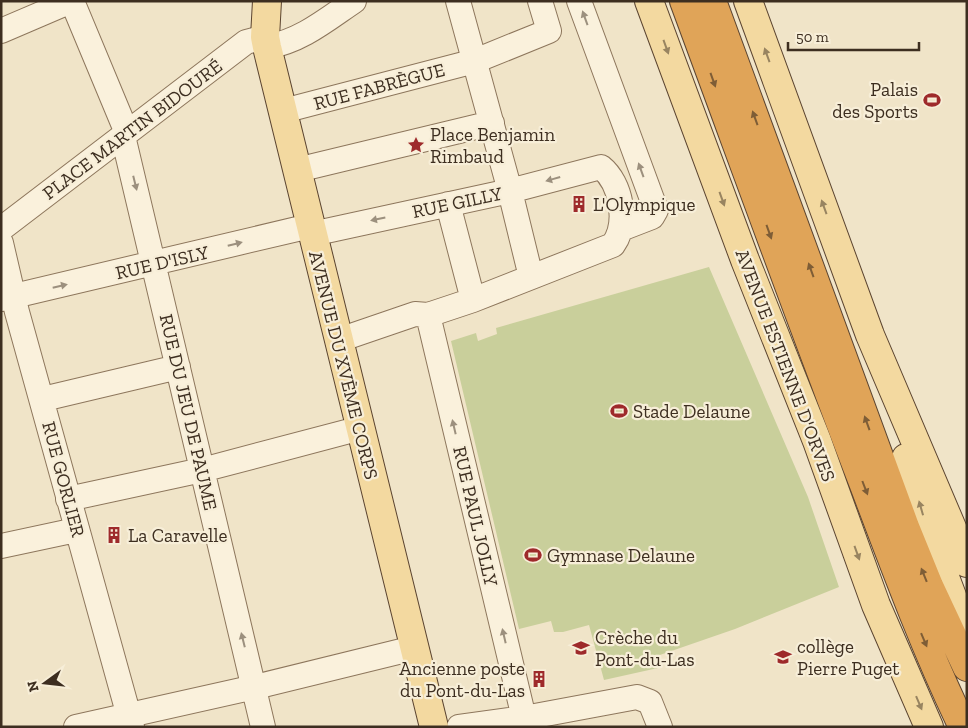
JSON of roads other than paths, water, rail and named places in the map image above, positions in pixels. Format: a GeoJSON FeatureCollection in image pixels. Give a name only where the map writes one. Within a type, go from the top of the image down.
{"type":"FeatureCollection","features":[{"type":"Feature","properties":{"kind":"highway"},"geometry":{"type":"LineString","coordinates":[[684,1],[828,394],[899,581],[938,674],[963,727]]}},
{"type":"Feature","properties":{"kind":"highway"},"geometry":{"type":"LineString","coordinates":[[712,1],[905,527],[929,586],[967,667]]}},
{"type":"Feature","properties":{"kind":"main road","name":"AVENUE DU XVÈME CORPS"},"geometry":{"type":"LineString","coordinates":[[267,1],[266,42],[434,727]]}},
{"type":"Feature","properties":{"kind":"main road","name":"AVENUE ESTIENNE D'ORVES"},"geometry":{"type":"LineString","coordinates":[[649,1],[745,260],[817,441],[876,605],[929,727]]}},
{"type":"Feature","properties":{"kind":"main road"},"geometry":{"type":"LineString","coordinates":[[748,1],[870,335],[967,563]]}},
{"type":"Feature","properties":{"kind":"main road"},"geometry":{"type":"LineString","coordinates":[[870,335],[925,524],[967,636]]}},
{"type":"Feature","properties":{"kind":"street"},"geometry":{"type":"LineString","coordinates":[[1,31],[71,1]]}},
{"type":"Feature","properties":{"kind":"street","name":"RUE DU JEU DE PAUME"},"geometry":{"type":"LineString","coordinates":[[71,1],[125,134],[202,470],[264,727]]}},
{"type":"Feature","properties":{"kind":"street","name":"PLACE MARTIN BIDOURÉ"},"geometry":{"type":"LineString","coordinates":[[1,229],[246,42],[285,44],[299,38],[354,1]]}},
{"type":"Feature","properties":{"kind":"street"},"geometry":{"type":"LineString","coordinates":[[458,1],[510,191],[531,277]]}},
{"type":"Feature","properties":{"kind":"street","name":"RUE FABRÈGUE"},"geometry":{"type":"LineString","coordinates":[[283,111],[475,61],[549,31],[540,1]]}},
{"type":"Feature","properties":{"kind":"street"},"geometry":{"type":"LineString","coordinates":[[339,340],[415,314],[428,314],[473,300],[613,245],[620,236],[621,229],[652,217],[656,210],[579,1]]}},
{"type":"Feature","properties":{"kind":"street"},"geometry":{"type":"LineString","coordinates":[[297,170],[492,123]]}},
{"type":"Feature","properties":{"kind":"street","name":"RUE GILLY"},"geometry":{"type":"LineString","coordinates":[[311,230],[510,191],[601,167],[610,174],[614,186],[623,217],[621,229]]}},
{"type":"Feature","properties":{"kind":"street"},"geometry":{"type":"LineString","coordinates":[[448,204],[473,300]]}},
{"type":"Feature","properties":{"kind":"street","name":"RUE D'ISLY"},"geometry":{"type":"LineString","coordinates":[[6,290],[154,264],[311,230]]}},
{"type":"Feature","properties":{"kind":"street","name":"RUE GORLIER"},"geometry":{"type":"LineString","coordinates":[[1,243],[6,290],[42,399],[76,530],[130,721]]}},
{"type":"Feature","properties":{"kind":"street","name":"RUE PAUL JOLLY"},"geometry":{"type":"LineString","coordinates":[[428,314],[524,718]]}},
{"type":"Feature","properties":{"kind":"street"},"geometry":{"type":"LineString","coordinates":[[42,399],[178,367]]}},
{"type":"Feature","properties":{"kind":"street"},"geometry":{"type":"LineString","coordinates":[[68,499],[202,470],[361,428]]}},
{"type":"Feature","properties":{"kind":"street"},"geometry":{"type":"LineString","coordinates":[[1,546],[76,530]]}},
{"type":"Feature","properties":{"kind":"street"},"geometry":{"type":"LineString","coordinates":[[76,727],[130,721],[255,687],[414,648]]}},
{"type":"Feature","properties":{"kind":"street"},"geometry":{"type":"LineString","coordinates":[[459,727],[524,718],[637,697],[650,702],[660,727]]}},
{"type":"Feature","properties":{"kind":"place","name":"Palais des Sports"},"geometry":{"type":"Point","coordinates":[932,100]}},
{"type":"Feature","properties":{"kind":"place","name":"Place Benjamin Rimbaud"},"geometry":{"type":"Point","coordinates":[416,145]}},
{"type":"Feature","properties":{"kind":"place","name":"L'Olympique"},"geometry":{"type":"Point","coordinates":[579,204]}},
{"type":"Feature","properties":{"kind":"place","name":"Stade Delaune"},"geometry":{"type":"Point","coordinates":[619,411]}},
{"type":"Feature","properties":{"kind":"place","name":"La Caravelle"},"geometry":{"type":"Point","coordinates":[114,535]}},
{"type":"Feature","properties":{"kind":"place","name":"Gymnase Delaune"},"geometry":{"type":"Point","coordinates":[533,555]}},
{"type":"Feature","properties":{"kind":"place","name":"Crèche du Pont-du-Las"},"geometry":{"type":"Point","coordinates":[581,648]}},
{"type":"Feature","properties":{"kind":"place","name":"collège Pierre Puget"},"geometry":{"type":"Point","coordinates":[783,657]}},
{"type":"Feature","properties":{"kind":"place","name":"Ancienne poste du Pont-du-Las"},"geometry":{"type":"Point","coordinates":[539,679]}}]}
